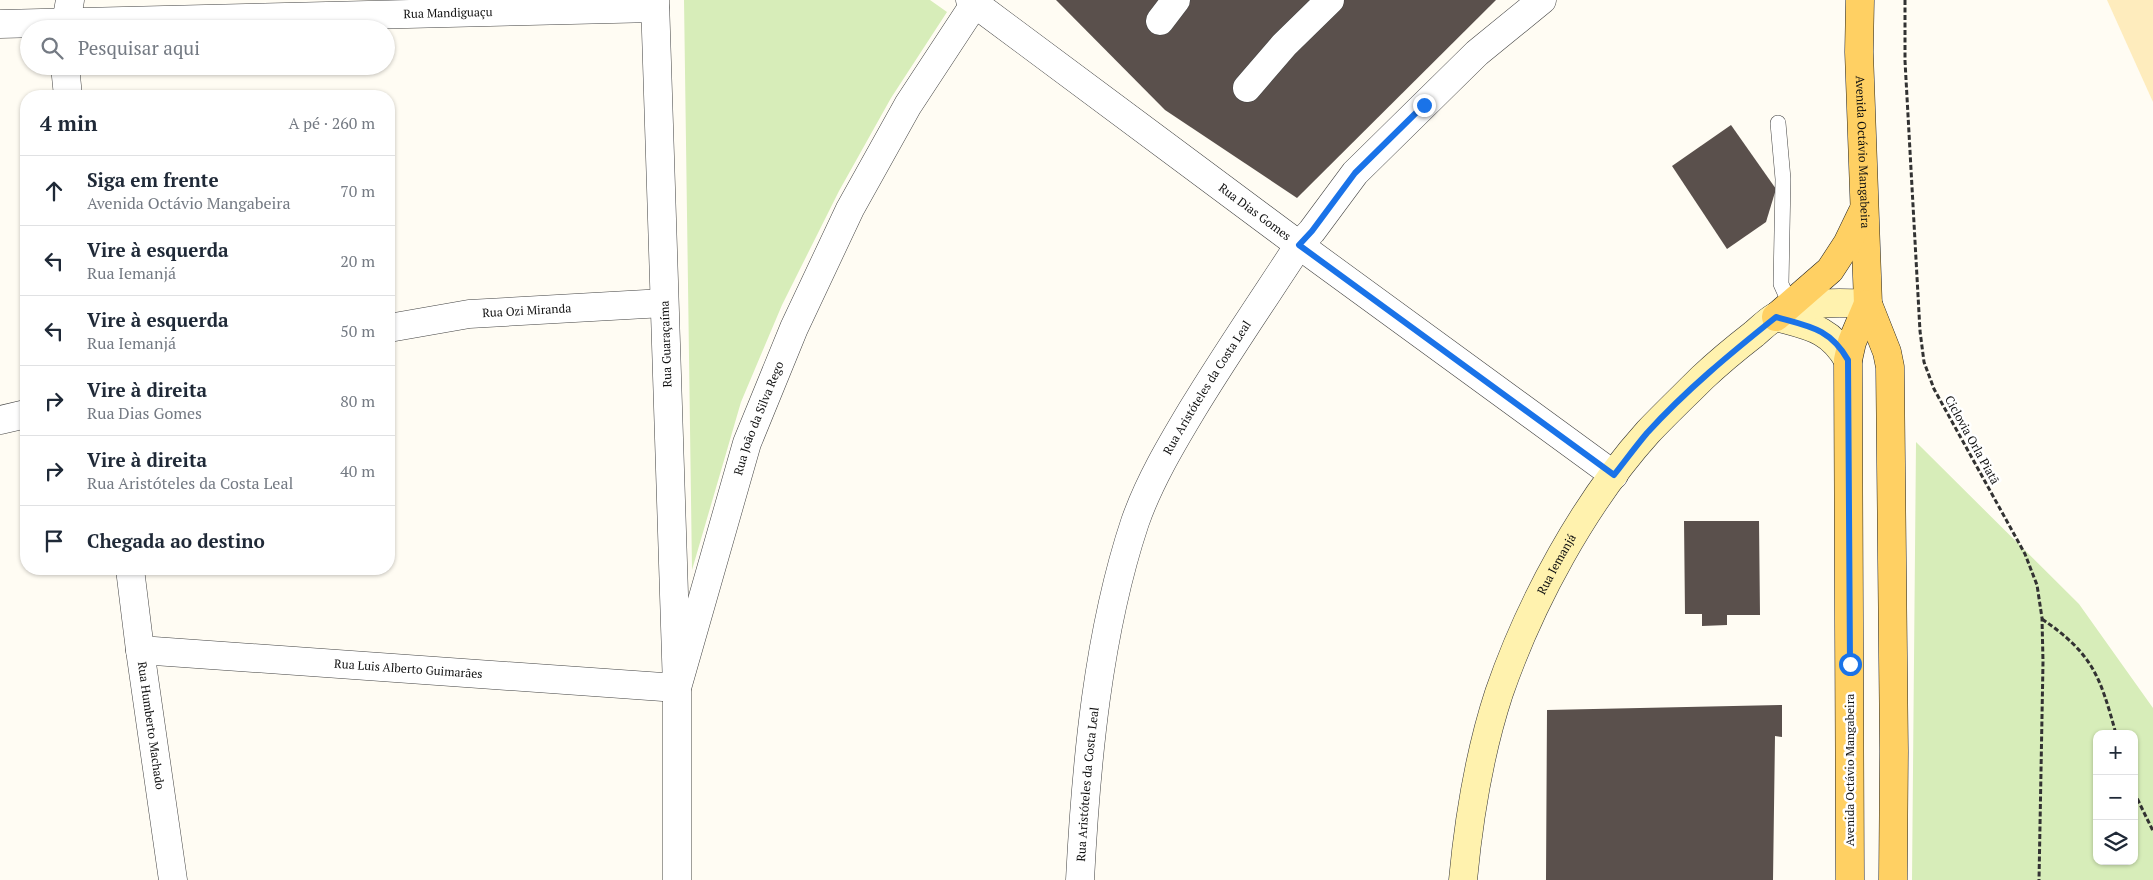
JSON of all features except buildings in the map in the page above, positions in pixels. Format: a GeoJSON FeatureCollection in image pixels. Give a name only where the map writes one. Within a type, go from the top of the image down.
{"type":"FeatureCollection","features":[{"type":"Feature","properties":{"kind":"main road","name":"Avenida Octávio Mangabeira"},"geometry":{"type":"LineString","coordinates":[[1860,0],[1868,304],[1887,352],[1890,367],[1894,751],[1893,880]]}},
{"type":"Feature","properties":{"kind":"main road"},"geometry":{"type":"LineString","coordinates":[[1783,311],[1830,270],[1847,244],[1864,209]]}},
{"type":"Feature","properties":{"kind":"main road","name":"Avenida Octávio Mangabeira"},"geometry":{"type":"LineString","coordinates":[[1850,880],[1848,360],[1852,342],[1868,304]]}},
{"type":"Feature","properties":{"kind":"street"},"geometry":{"type":"LineString","coordinates":[[1247,88],[1284,45],[1330,0]]}},
{"type":"Feature","properties":{"kind":"street","name":"Rua Aristóteles da Costa Leal"},"geometry":{"type":"LineString","coordinates":[[1080,880],[1083,822],[1098,689],[1113,600],[1136,520],[1168,450],[1210,380],[1299,245],[1362,166],[1477,53],[1542,0]]}},
{"type":"Feature","properties":{"kind":"street","name":"Rua Dias Gomes"},"geometry":{"type":"LineString","coordinates":[[974,1],[1299,245],[1614,475]]}},
{"type":"Feature","properties":{"kind":"street","name":"Rua João da Silva Rego"},"geometry":{"type":"LineString","coordinates":[[678,880],[677,688],[747,443],[794,328],[850,209],[908,105],[974,1]]}},
{"type":"Feature","properties":{"kind":"street","name":"Rua Guaraçaíma"},"geometry":{"type":"LineString","coordinates":[[655,4],[677,688]]}},
{"type":"Feature","properties":{"kind":"street","name":"Rua Mandiguaçu"},"geometry":{"type":"LineString","coordinates":[[38,20],[66,17],[655,4]]}},
{"type":"Feature","properties":{"kind":"street","name":"Rua Mandiguaçu"},"geometry":{"type":"LineString","coordinates":[[0,24],[20,22]]}},
{"type":"Feature","properties":{"kind":"street"},"geometry":{"type":"LineString","coordinates":[[66,75],[67,90]]}},
{"type":"Feature","properties":{"kind":"street","name":"Rua Ozi Miranda"},"geometry":{"type":"LineString","coordinates":[[395,327],[469,314],[664,303]]}},
{"type":"Feature","properties":{"kind":"street","name":"Rua Iemanjá"},"geometry":{"type":"LineString","coordinates":[[1463,880],[1469,818],[1481,756],[1499,693],[1528,622],[1558,560],[1614,475],[1647,433],[1684,396],[1722,360],[1783,311],[1818,303],[1868,304]]}},
{"type":"Feature","properties":{"kind":"street"},"geometry":{"type":"LineString","coordinates":[[1783,311],[1824,332],[1838,344],[1848,360]]}},
{"type":"Feature","properties":{"kind":"street"},"geometry":{"type":"LineString","coordinates":[[0,420],[20,415]]}},
{"type":"Feature","properties":{"kind":"street","name":"Rua Humberto Machado"},"geometry":{"type":"LineString","coordinates":[[131,575],[173,880]]}},
{"type":"Feature","properties":{"kind":"street","name":"Rua Luis Alberto Guimarães"},"geometry":{"type":"LineString","coordinates":[[140,650],[677,688]]}},
{"type":"Feature","properties":{"kind":"lane"},"geometry":{"type":"LineString","coordinates":[[1778,123],[1782,179],[1783,311]]}},
{"type":"Feature","properties":{"kind":"path","name":"Ciclovia Orla Piatã"},"geometry":{"type":"LineString","coordinates":[[1905,0],[1905,61],[1913,217],[1920,331],[1924,362],[1934,389],[2025,554],[2037,585],[2042,618],[2039,880]]}},
{"type":"Feature","properties":{"kind":"path"},"geometry":{"type":"LineString","coordinates":[[2042,618],[2067,636],[2088,660],[2103,687],[2115,730]]}},
{"type":"Feature","properties":{"kind":"path"},"geometry":{"type":"LineString","coordinates":[[2138,800],[2153,831]]}},
{"type":"Feature","properties":{"kind":"green space"},"geometry":{"type":"Polygon","coordinates":[[[684,0],[930,0],[947,12],[891,98],[839,191],[782,305],[741,402],[692,570],[684,0]]]}},
{"type":"Feature","properties":{"kind":"green space"},"geometry":{"type":"Polygon","coordinates":[[[1916,442],[2079,604],[2153,708],[2153,880],[1912,880],[1916,442]]]}},
{"type":"Feature","properties":{"kind":"sand"},"geometry":{"type":"Polygon","coordinates":[[[2107,0],[2153,0],[2153,102],[2107,0]]]}},
{"type":"Feature","properties":{"kind":"route"},"geometry":{"type":"LineString","coordinates":[[1424,105],[1355,173],[1312,231],[1299,245],[1614,475],[1647,433],[1684,396],[1722,360],[1776,317],[1824,332],[1834,339],[1842,349],[1848,360],[1850,664]]}}]}
